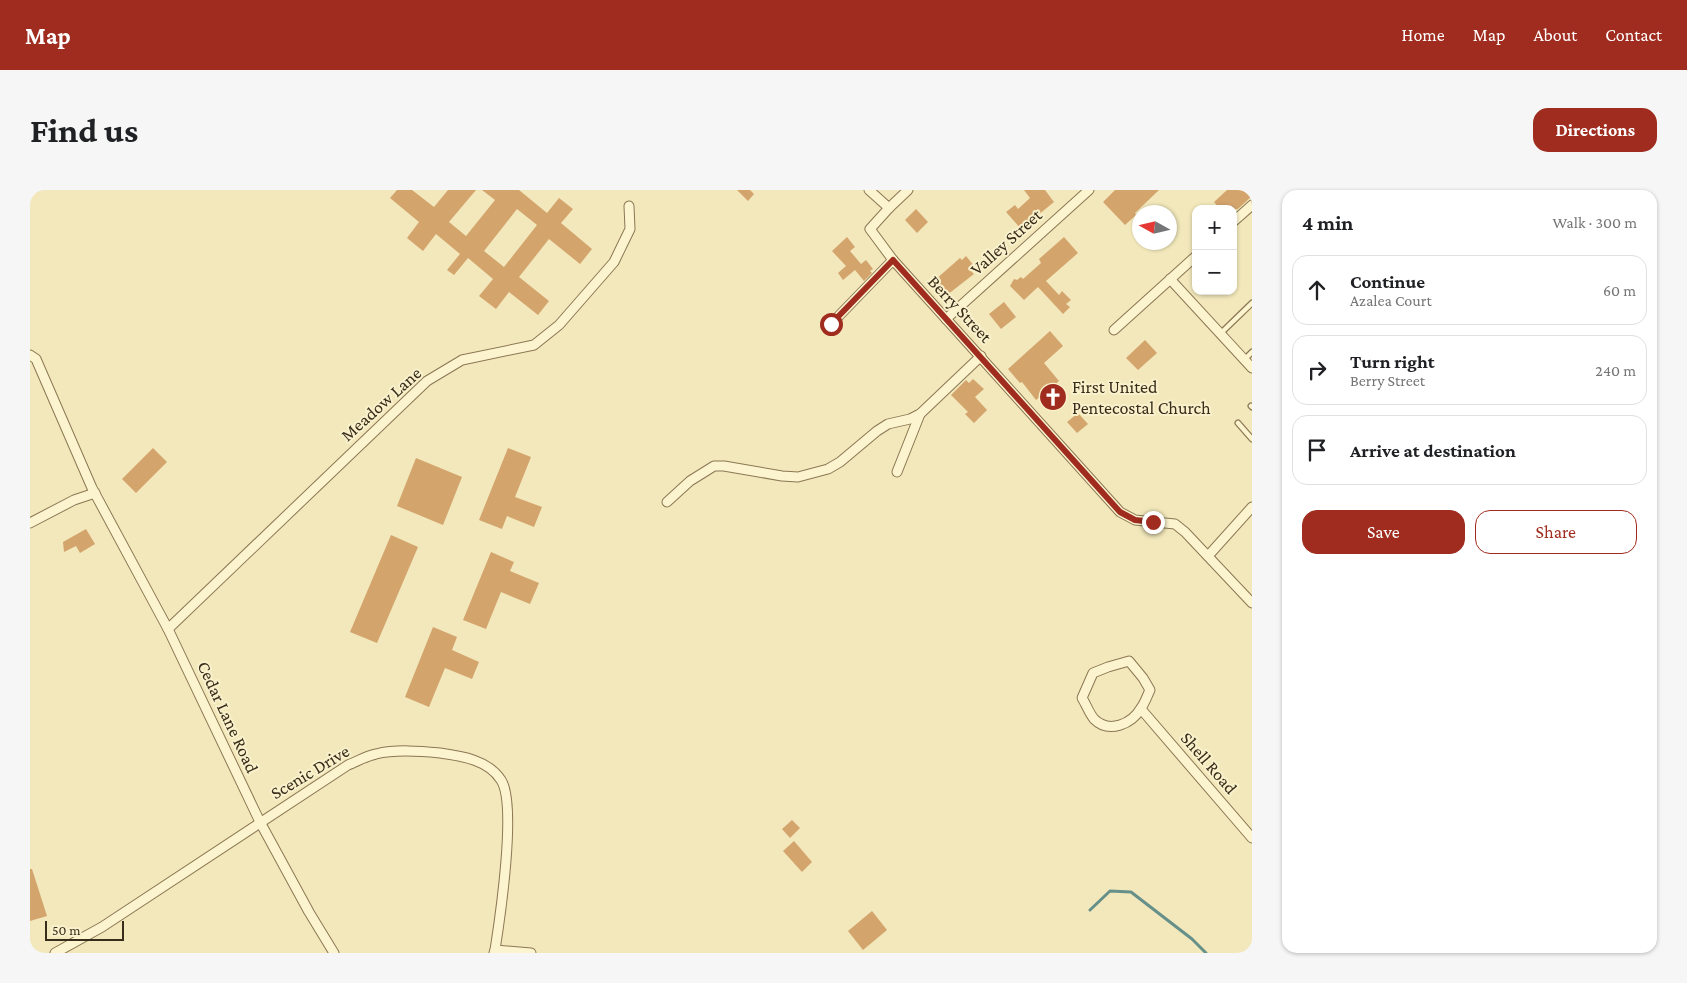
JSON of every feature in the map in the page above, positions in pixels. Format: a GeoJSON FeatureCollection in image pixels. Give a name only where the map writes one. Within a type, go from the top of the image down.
{"type":"FeatureCollection","features":[{"type":"Feature","properties":{"kind":"street"},"geometry":{"type":"LineString","coordinates":[[869,190],[889,208],[908,190]]}},
{"type":"Feature","properties":{"kind":"street","name":"Valley Street"},"geometry":{"type":"LineString","coordinates":[[946,319],[1089,190]]}},
{"type":"Feature","properties":{"kind":"street"},"geometry":{"type":"LineString","coordinates":[[1237,218],[1252,205]]}},
{"type":"Feature","properties":{"kind":"street","name":"Meadow Lane"},"geometry":{"type":"LineString","coordinates":[[168,628],[428,381],[462,360],[534,345],[559,325],[614,262],[630,229],[629,206]]}},
{"type":"Feature","properties":{"kind":"street","name":"Berry Street"},"geometry":{"type":"LineString","coordinates":[[889,208],[870,229],[893,260],[1120,512],[1135,520],[1175,524],[1185,532],[1252,603]]}},
{"type":"Feature","properties":{"kind":"street"},"geometry":{"type":"LineString","coordinates":[[831,324],[893,260]]}},
{"type":"Feature","properties":{"kind":"street"},"geometry":{"type":"LineString","coordinates":[[1114,330],[1192,260]]}},
{"type":"Feature","properties":{"kind":"street"},"geometry":{"type":"LineString","coordinates":[[1170,279],[1252,368]]}},
{"type":"Feature","properties":{"kind":"street","name":"Cedar Lane Road"},"geometry":{"type":"LineString","coordinates":[[30,355],[36,359],[95,493],[168,628],[260,822],[309,912],[334,953]]}},
{"type":"Feature","properties":{"kind":"street"},"geometry":{"type":"LineString","coordinates":[[667,502],[690,481],[714,466],[798,477],[828,469],[840,462],[888,424],[910,419],[920,414],[981,356]]}},
{"type":"Feature","properties":{"kind":"street"},"geometry":{"type":"LineString","coordinates":[[897,472],[920,414]]}},
{"type":"Feature","properties":{"kind":"street"},"geometry":{"type":"LineString","coordinates":[[30,523],[74,500],[95,493]]}},
{"type":"Feature","properties":{"kind":"street"},"geometry":{"type":"LineString","coordinates":[[1208,556],[1252,507]]}},
{"type":"Feature","properties":{"kind":"street"},"geometry":{"type":"LineString","coordinates":[[1129,661],[1150,690],[1141,709],[1132,719],[1120,726],[1110,727],[1095,719],[1082,698],[1093,673],[1129,661]]}},
{"type":"Feature","properties":{"kind":"street","name":"Shell Road"},"geometry":{"type":"LineString","coordinates":[[1141,709],[1252,838]]}},
{"type":"Feature","properties":{"kind":"street","name":"Scenic Drive"},"geometry":{"type":"LineString","coordinates":[[56,953],[102,926],[348,765],[375,754],[401,751],[433,752],[464,756],[492,770],[502,782],[508,805],[503,896],[495,951]]}},
{"type":"Feature","properties":{"kind":"street"},"geometry":{"type":"LineString","coordinates":[[495,951],[531,953]]}},
{"type":"Feature","properties":{"kind":"lane"},"geometry":{"type":"LineString","coordinates":[[1220,334],[1252,303]]}},
{"type":"Feature","properties":{"kind":"lane"},"geometry":{"type":"LineString","coordinates":[[1244,360],[1252,352]]}},
{"type":"Feature","properties":{"kind":"lane"},"geometry":{"type":"LineString","coordinates":[[1238,423],[1252,439]]}},
{"type":"Feature","properties":{"kind":"building"},"geometry":{"type":"Polygon","coordinates":[[[397,190],[412,190],[434,207],[448,190],[476,190],[449,222],[466,236],[495,200],[482,190],[519,190],[547,213],[559,198],[573,209],[561,223],[592,249],[580,264],[549,239],[519,277],[549,301],[538,315],[509,292],[496,309],[479,296],[493,279],[468,258],[454,275],[447,270],[460,254],[436,234],[423,251],[407,238],[419,222],[390,198],[397,190]],[[517,209],[484,251],[504,267],[537,225],[517,209]]]}},
{"type":"Feature","properties":{"kind":"building"},"geometry":{"type":"Polygon","coordinates":[[[737,190],[750,190],[754,194],[748,201],[737,190]]]}},
{"type":"Feature","properties":{"kind":"building"},"geometry":{"type":"Polygon","coordinates":[[[1024,190],[1045,190],[1054,202],[1021,229],[1006,212],[1015,205],[1018,209],[1030,198],[1024,190]]]}},
{"type":"Feature","properties":{"kind":"building"},"geometry":{"type":"Polygon","coordinates":[[[1115,190],[1159,190],[1143,205],[1132,205],[1132,219],[1125,225],[1103,202],[1115,190]]]}},
{"type":"Feature","properties":{"kind":"building"},"geometry":{"type":"Polygon","coordinates":[[[1227,190],[1248,190],[1252,196],[1238,209],[1237,205],[1217,205],[1214,202],[1227,190]]]}},
{"type":"Feature","properties":{"kind":"building"},"geometry":{"type":"Polygon","coordinates":[[[916,209],[928,222],[917,233],[905,220],[916,209]]]}},
{"type":"Feature","properties":{"kind":"building"},"geometry":{"type":"Polygon","coordinates":[[[847,237],[855,247],[850,251],[861,264],[866,260],[873,269],[870,271],[872,273],[864,281],[855,270],[843,280],[838,273],[846,266],[832,251],[847,237]]]}},
{"type":"Feature","properties":{"kind":"building"},"geometry":{"type":"Polygon","coordinates":[[[1064,237],[1078,253],[1046,281],[1059,295],[1062,291],[1071,300],[1066,304],[1070,307],[1063,314],[1038,287],[1024,300],[1010,286],[1014,279],[1017,280],[1021,277],[1023,279],[1041,263],[1039,259],[1064,237]]]}},
{"type":"Feature","properties":{"kind":"building"},"geometry":{"type":"Polygon","coordinates":[[[966,256],[975,267],[971,271],[974,274],[947,295],[935,280],[960,258],[962,260],[966,256]]]}},
{"type":"Feature","properties":{"kind":"building"},"geometry":{"type":"Polygon","coordinates":[[[1004,302],[1016,317],[1001,329],[989,314],[1004,302]]]}},
{"type":"Feature","properties":{"kind":"building"},"geometry":{"type":"Polygon","coordinates":[[[1050,331],[1063,346],[1044,363],[1059,381],[1036,400],[1022,382],[1020,383],[1008,369],[1050,331]]]}},
{"type":"Feature","properties":{"kind":"building"},"geometry":{"type":"Polygon","coordinates":[[[1145,340],[1157,353],[1138,370],[1126,358],[1145,340]]]}},
{"type":"Feature","properties":{"kind":"building"},"geometry":{"type":"Polygon","coordinates":[[[973,379],[984,389],[975,397],[987,410],[974,423],[965,414],[968,412],[951,395],[966,380],[969,383],[973,379]]]}},
{"type":"Feature","properties":{"kind":"building"},"geometry":{"type":"Polygon","coordinates":[[[1078,413],[1088,424],[1077,433],[1067,422],[1078,413]]]}},
{"type":"Feature","properties":{"kind":"building"},"geometry":{"type":"Polygon","coordinates":[[[153,448],[167,462],[136,493],[122,479],[153,448]]]}},
{"type":"Feature","properties":{"kind":"building"},"geometry":{"type":"Polygon","coordinates":[[[508,448],[531,457],[515,497],[542,507],[534,527],[507,516],[502,529],[479,520],[508,448]]]}},
{"type":"Feature","properties":{"kind":"building"},"geometry":{"type":"Polygon","coordinates":[[[416,458],[462,477],[443,525],[397,506],[416,458]]]}},
{"type":"Feature","properties":{"kind":"building"},"geometry":{"type":"Polygon","coordinates":[[[86,529],[95,544],[80,553],[76,546],[64,552],[63,542],[86,529]]]}},
{"type":"Feature","properties":{"kind":"building"},"geometry":{"type":"Polygon","coordinates":[[[391,535],[418,547],[377,643],[350,632],[391,535]]]}},
{"type":"Feature","properties":{"kind":"building"},"geometry":{"type":"Polygon","coordinates":[[[491,552],[514,562],[510,571],[539,583],[530,604],[501,592],[486,629],[463,620],[491,552]]]}},
{"type":"Feature","properties":{"kind":"building"},"geometry":{"type":"Polygon","coordinates":[[[433,627],[457,637],[452,650],[479,662],[472,679],[445,668],[429,707],[405,697],[433,627]]]}},
{"type":"Feature","properties":{"kind":"building"},"geometry":{"type":"Polygon","coordinates":[[[792,820],[800,828],[790,838],[782,829],[792,820]]]}},
{"type":"Feature","properties":{"kind":"building"},"geometry":{"type":"Polygon","coordinates":[[[794,841],[812,862],[802,872],[783,851],[794,841]]]}},
{"type":"Feature","properties":{"kind":"building"},"geometry":{"type":"Polygon","coordinates":[[[30,869],[32,869],[47,916],[30,921],[30,869]]]}},
{"type":"Feature","properties":{"kind":"building"},"geometry":{"type":"Polygon","coordinates":[[[872,911],[887,930],[863,950],[848,931],[872,911]]]}},
{"type":"Feature","properties":{"kind":"waterway"},"geometry":{"type":"LineString","coordinates":[[1090,910],[1110,891],[1131,892],[1192,939],[1206,953]]}},
{"type":"Feature","properties":{"kind":"place","name":"First United Pentecostal Church"},"geometry":{"type":"Point","coordinates":[1053,397]}},
{"type":"Feature","properties":{"kind":"route"},"geometry":{"type":"LineString","coordinates":[[831,324],[893,260],[1120,512],[1135,520],[1153,522]]}}]}
